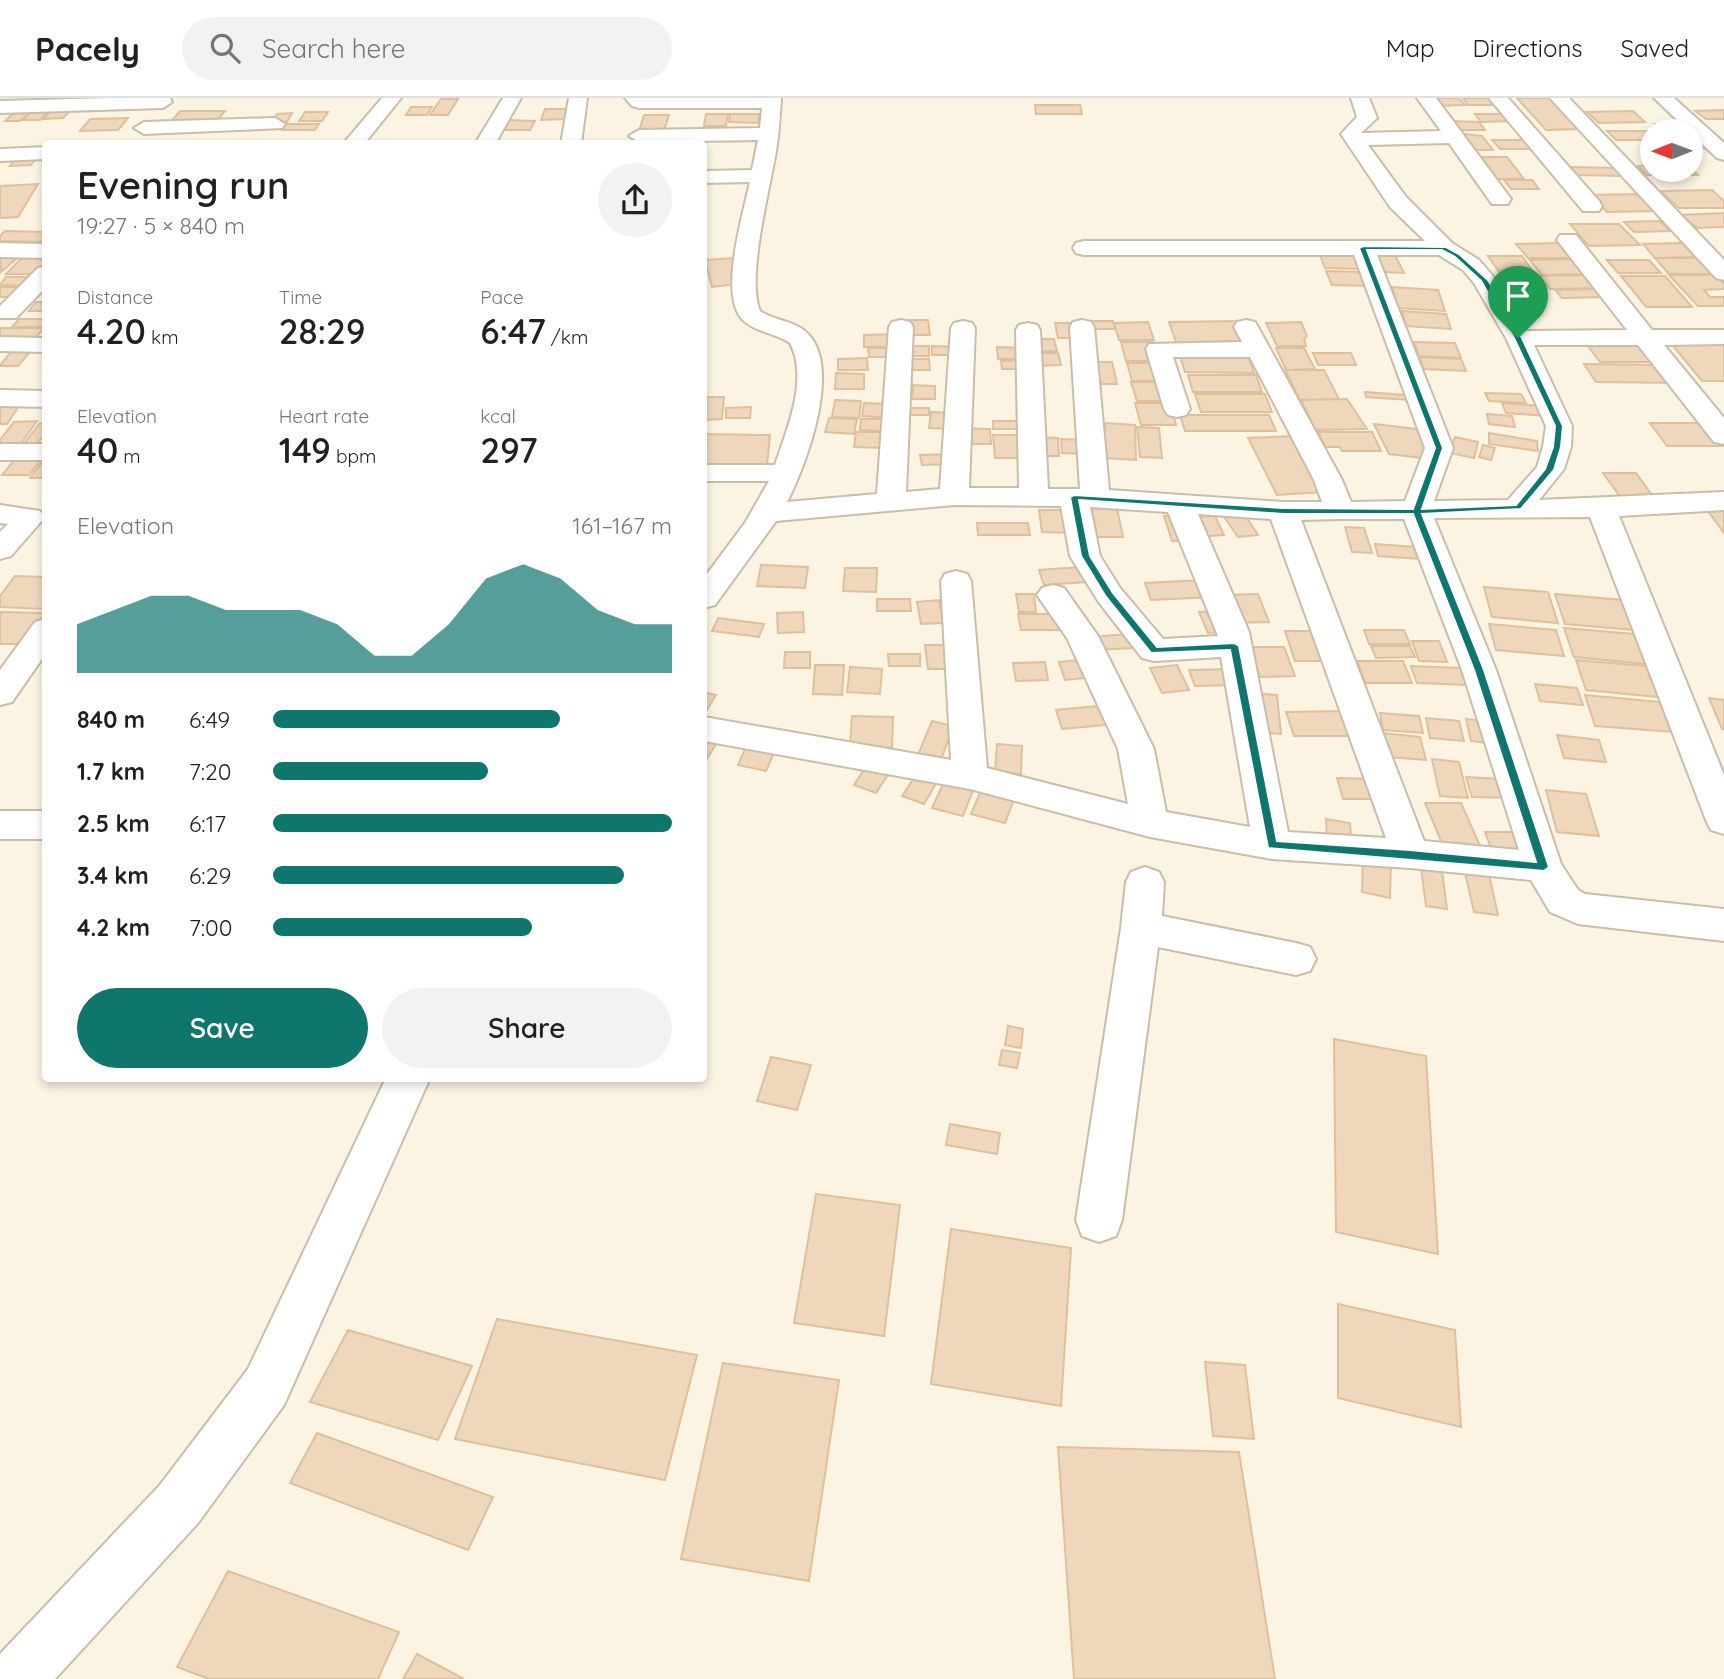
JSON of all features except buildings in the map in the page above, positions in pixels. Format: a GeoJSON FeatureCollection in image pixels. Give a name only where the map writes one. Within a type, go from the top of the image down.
{"type":"FeatureCollection","features":[{"type":"Feature","properties":{"kind":"street"},"geometry":{"type":"LineString","coordinates":[[356,140],[392,98]]}},
{"type":"Feature","properties":{"kind":"street"},"geometry":{"type":"LineString","coordinates":[[487,140],[512,98]]}},
{"type":"Feature","properties":{"kind":"street"},"geometry":{"type":"LineString","coordinates":[[572,140],[578,98]]}},
{"type":"Feature","properties":{"kind":"street"},"geometry":{"type":"LineString","coordinates":[[634,98],[639,102],[691,99],[772,100],[770,134],[748,254],[745,292],[747,309],[759,320],[785,329],[802,341],[808,355],[808,400],[786,473],[766,513],[707,594]]}},
{"type":"Feature","properties":{"kind":"street"},"geometry":{"type":"LineString","coordinates":[[1360,98],[1367,118],[1353,130],[1355,139],[1390,193],[1444,248],[1471,265],[1484,280],[1518,338],[1559,426],[1557,447],[1549,470],[1518,507]]}},
{"type":"Feature","properties":{"kind":"street"},"geometry":{"type":"LineString","coordinates":[[1426,98],[1500,199]]}},
{"type":"Feature","properties":{"kind":"street"},"geometry":{"type":"LineString","coordinates":[[1498,98],[1591,206]]}},
{"type":"Feature","properties":{"kind":"street"},"geometry":{"type":"LineString","coordinates":[[1559,98],[1724,273]]}},
{"type":"Feature","properties":{"kind":"street"},"geometry":{"type":"LineString","coordinates":[[1663,98],[1724,155]]}},
{"type":"Feature","properties":{"kind":"street"},"geometry":{"type":"LineString","coordinates":[[0,107],[153,116]]}},
{"type":"Feature","properties":{"kind":"street"},"geometry":{"type":"LineString","coordinates":[[20,122],[153,116],[271,116]]}},
{"type":"Feature","properties":{"kind":"street"},"geometry":{"type":"LineString","coordinates":[[639,136],[770,134]]}},
{"type":"Feature","properties":{"kind":"street"},"geometry":{"type":"LineString","coordinates":[[1355,139],[1455,137]]}},
{"type":"Feature","properties":{"kind":"street"},"geometry":{"type":"LineString","coordinates":[[0,155],[42,153]]}},
{"type":"Feature","properties":{"kind":"street"},"geometry":{"type":"LineString","coordinates":[[707,177],[762,176]]}},
{"type":"Feature","properties":{"kind":"street"},"geometry":{"type":"LineString","coordinates":[[1574,187],[1665,185]]}},
{"type":"Feature","properties":{"kind":"street"},"geometry":{"type":"LineString","coordinates":[[1568,240],[1724,436]]}},
{"type":"Feature","properties":{"kind":"street"},"geometry":{"type":"LineString","coordinates":[[1084,248],[1444,248]]}},
{"type":"Feature","properties":{"kind":"street"},"geometry":{"type":"LineString","coordinates":[[1363,248],[1439,448],[1416,511],[1479,670],[1544,867],[1564,901],[1578,909],[1724,925]]}},
{"type":"Feature","properties":{"kind":"street"},"geometry":{"type":"LineString","coordinates":[[0,250],[42,251]]}},
{"type":"Feature","properties":{"kind":"street"},"geometry":{"type":"LineString","coordinates":[[7,313],[42,277]]}},
{"type":"Feature","properties":{"kind":"street"},"geometry":{"type":"LineString","coordinates":[[1150,323],[1177,409]]}},
{"type":"Feature","properties":{"kind":"street"},"geometry":{"type":"LineString","coordinates":[[891,503],[901,327]]}},
{"type":"Feature","properties":{"kind":"street"},"geometry":{"type":"LineString","coordinates":[[1082,327],[1085,556],[1109,594],[1154,650],[1234,646]]}},
{"type":"Feature","properties":{"kind":"street"},"geometry":{"type":"LineString","coordinates":[[954,495],[963,328]]}},
{"type":"Feature","properties":{"kind":"street"},"geometry":{"type":"LineString","coordinates":[[1028,330],[1034,496]]}},
{"type":"Feature","properties":{"kind":"street"},"geometry":{"type":"LineString","coordinates":[[1518,338],[1724,337]]}},
{"type":"Feature","properties":{"kind":"street"},"geometry":{"type":"LineString","coordinates":[[1158,349],[1251,338],[1328,480],[1340,511]]}},
{"type":"Feature","properties":{"kind":"street"},"geometry":{"type":"LineString","coordinates":[[0,344],[42,345]]}},
{"type":"Feature","properties":{"kind":"street"},"geometry":{"type":"LineString","coordinates":[[0,398],[42,399]]}},
{"type":"Feature","properties":{"kind":"street"},"geometry":{"type":"LineString","coordinates":[[0,452],[42,452]]}},
{"type":"Feature","properties":{"kind":"street"},"geometry":{"type":"LineString","coordinates":[[707,473],[786,473]]}},
{"type":"Feature","properties":{"kind":"street"},"geometry":{"type":"LineString","coordinates":[[766,513],[954,495],[1084,498],[1283,511],[1601,508],[1724,501]]}},
{"type":"Feature","properties":{"kind":"street"},"geometry":{"type":"LineString","coordinates":[[1179,504],[1233,632],[1272,845]]}},
{"type":"Feature","properties":{"kind":"street"},"geometry":{"type":"LineString","coordinates":[[1601,508],[1724,820]]}},
{"type":"Feature","properties":{"kind":"street"},"geometry":{"type":"LineString","coordinates":[[1283,511],[1410,854]]}},
{"type":"Feature","properties":{"kind":"street"},"geometry":{"type":"LineString","coordinates":[[0,514],[30,517],[0,550]]}},
{"type":"Feature","properties":{"kind":"street"},"geometry":{"type":"LineString","coordinates":[[956,582],[970,776]]}},
{"type":"Feature","properties":{"kind":"street"},"geometry":{"type":"LineString","coordinates":[[1053,595],[1082,636],[1136,749],[1150,823]]}},
{"type":"Feature","properties":{"kind":"street"},"geometry":{"type":"LineString","coordinates":[[0,694],[42,635]]}},
{"type":"Feature","properties":{"kind":"street"},"geometry":{"type":"LineString","coordinates":[[707,730],[970,776],[1150,823],[1272,845],[1410,854],[1544,867]]}},
{"type":"Feature","properties":{"kind":"street"},"geometry":{"type":"LineString","coordinates":[[0,825],[42,825]]}},
{"type":"Feature","properties":{"kind":"street"},"geometry":{"type":"LineString","coordinates":[[1099,1220],[1141,928],[1145,882]]}},
{"type":"Feature","properties":{"kind":"street"},"geometry":{"type":"LineString","coordinates":[[1141,928],[1296,959]]}},
{"type":"Feature","properties":{"kind":"street"},"geometry":{"type":"LineString","coordinates":[[16,1679],[179,1504],[266,1387],[406,1082]]}},
{"type":"Feature","properties":{"kind":"route"},"geometry":{"type":"LineString","coordinates":[[1518,338],[1484,280],[1471,265],[1457,255],[1444,248],[1363,248],[1439,448],[1416,511],[1479,670],[1544,867],[1410,854],[1272,845],[1234,646],[1154,650],[1109,594],[1085,556],[1074,497],[1283,511],[1416,511],[1518,507],[1549,470],[1557,447],[1559,426],[1518,338]]}}]}
